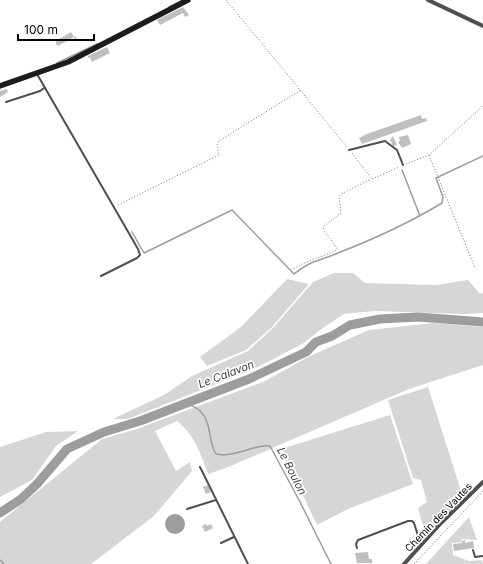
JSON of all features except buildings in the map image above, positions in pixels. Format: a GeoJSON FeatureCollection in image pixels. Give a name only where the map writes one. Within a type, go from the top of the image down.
{"type":"FeatureCollection","features":[{"type":"Feature","properties":{"kind":"street"},"geometry":{"type":"LineString","coordinates":[[0,86],[68,62],[188,0]]}},
{"type":"Feature","properties":{"kind":"street"},"geometry":{"type":"LineString","coordinates":[[428,0],[483,26]]}},
{"type":"Feature","properties":{"kind":"street","name":"Chemin des Vautes"},"geometry":{"type":"LineString","coordinates":[[404,564],[483,482]]}},
{"type":"Feature","properties":{"kind":"lane"},"geometry":{"type":"LineString","coordinates":[[37,74],[114,206],[140,255],[137,258],[101,276]]}},
{"type":"Feature","properties":{"kind":"lane"},"geometry":{"type":"LineString","coordinates":[[6,102],[40,91],[44,88]]}},
{"type":"Feature","properties":{"kind":"lane"},"geometry":{"type":"LineString","coordinates":[[350,150],[385,142],[397,150],[403,165]]}},
{"type":"Feature","properties":{"kind":"lane"},"geometry":{"type":"LineString","coordinates":[[200,467],[248,564]]}},
{"type":"Feature","properties":{"kind":"lane"},"geometry":{"type":"LineString","coordinates":[[186,509],[216,500]]}},
{"type":"Feature","properties":{"kind":"lane"},"geometry":{"type":"LineString","coordinates":[[357,548],[356,544],[358,540],[408,521],[412,521],[414,524],[421,545]]}},
{"type":"Feature","properties":{"kind":"lane"},"geometry":{"type":"LineString","coordinates":[[221,543],[234,537]]}},
{"type":"Feature","properties":{"kind":"lane"},"geometry":{"type":"LineString","coordinates":[[473,550],[475,557],[483,556]]}},
{"type":"Feature","properties":{"kind":"path"},"geometry":{"type":"LineString","coordinates":[[226,0],[372,178]]}},
{"type":"Feature","properties":{"kind":"path"},"geometry":{"type":"LineString","coordinates":[[114,206],[219,155],[220,151],[217,144],[219,141],[301,90]]}},
{"type":"Feature","properties":{"kind":"path"},"geometry":{"type":"LineString","coordinates":[[294,269],[338,248],[323,229],[324,226],[341,213],[339,197],[341,194],[372,178],[429,155],[483,106]]}},
{"type":"Feature","properties":{"kind":"path"},"geometry":{"type":"LineString","coordinates":[[429,155],[475,268]]}},
{"type":"Feature","properties":{"kind":"path"},"geometry":{"type":"LineString","coordinates":[[414,564],[483,491]]}},
{"type":"Feature","properties":{"kind":"shaded area"},"geometry":{"type":"Polygon","coordinates":[[[334,273],[353,273],[365,283],[436,285],[468,280],[480,294],[483,293],[483,313],[463,314],[374,311],[344,314],[304,343],[254,369],[128,419],[113,419],[164,395],[192,376],[248,351],[273,328],[313,282],[334,273]]]}},
{"type":"Feature","properties":{"kind":"shaded area"},"geometry":{"type":"Polygon","coordinates":[[[287,279],[309,284],[272,327],[246,350],[207,366],[200,357],[241,327],[287,279]]]}},
{"type":"Feature","properties":{"kind":"shaded area"},"geometry":{"type":"Polygon","coordinates":[[[434,323],[483,327],[483,365],[409,389],[226,468],[208,474],[200,452],[192,438],[177,421],[155,431],[176,471],[190,462],[192,471],[154,516],[91,564],[0,564],[0,522],[102,439],[134,430],[263,382],[310,356],[369,330],[434,323]]]}},
{"type":"Feature","properties":{"kind":"shaded area"},"geometry":{"type":"Polygon","coordinates":[[[428,387],[463,497],[426,537],[418,508],[427,502],[421,480],[413,478],[388,400],[428,387]]]}},
{"type":"Feature","properties":{"kind":"shaded area"},"geometry":{"type":"Polygon","coordinates":[[[390,415],[413,484],[348,509],[317,525],[281,449],[390,415]]]}},
{"type":"Feature","properties":{"kind":"shaded area"},"geometry":{"type":"Polygon","coordinates":[[[78,431],[56,446],[32,480],[0,497],[0,447],[46,432],[78,431]]]}},
{"type":"Feature","properties":{"kind":"shaded area"},"geometry":{"type":"Polygon","coordinates":[[[171,514],[179,514],[185,520],[185,528],[179,534],[171,534],[165,528],[165,520],[171,514]]]}},
{"type":"Feature","properties":{"kind":"shaded area"},"geometry":{"type":"Polygon","coordinates":[[[469,517],[477,540],[461,539],[462,542],[452,543],[453,555],[469,561],[482,560],[483,564],[426,564],[469,517]]]}},
{"type":"Feature","properties":{"kind":"waterway"},"geometry":{"type":"LineString","coordinates":[[169,7],[182,0]]}},
{"type":"Feature","properties":{"kind":"waterway"},"geometry":{"type":"LineString","coordinates":[[57,63],[97,44]]}},
{"type":"Feature","properties":{"kind":"waterway"},"geometry":{"type":"LineString","coordinates":[[132,232],[144,253],[232,210],[294,274],[311,263],[332,256],[391,230],[442,203],[443,197],[436,178],[483,156]]}},
{"type":"Feature","properties":{"kind":"waterway"},"geometry":{"type":"LineString","coordinates":[[402,170],[420,216]]}},
{"type":"Feature","properties":{"kind":"waterway","name":"Le Calavon"},"geometry":{"type":"LineString","coordinates":[[0,513],[21,499],[37,484],[67,449],[104,432],[140,421],[249,379],[306,352],[316,342],[332,336],[350,325],[380,319],[418,317],[483,322]]}},
{"type":"Feature","properties":{"kind":"waterway","name":"Le Boulon"},"geometry":{"type":"LineString","coordinates":[[187,403],[198,409],[204,416],[216,454],[231,454],[259,447],[270,446],[331,564]]}},
{"type":"Feature","properties":{"kind":"waterway"},"geometry":{"type":"LineString","coordinates":[[0,560],[4,564]]}}]}
